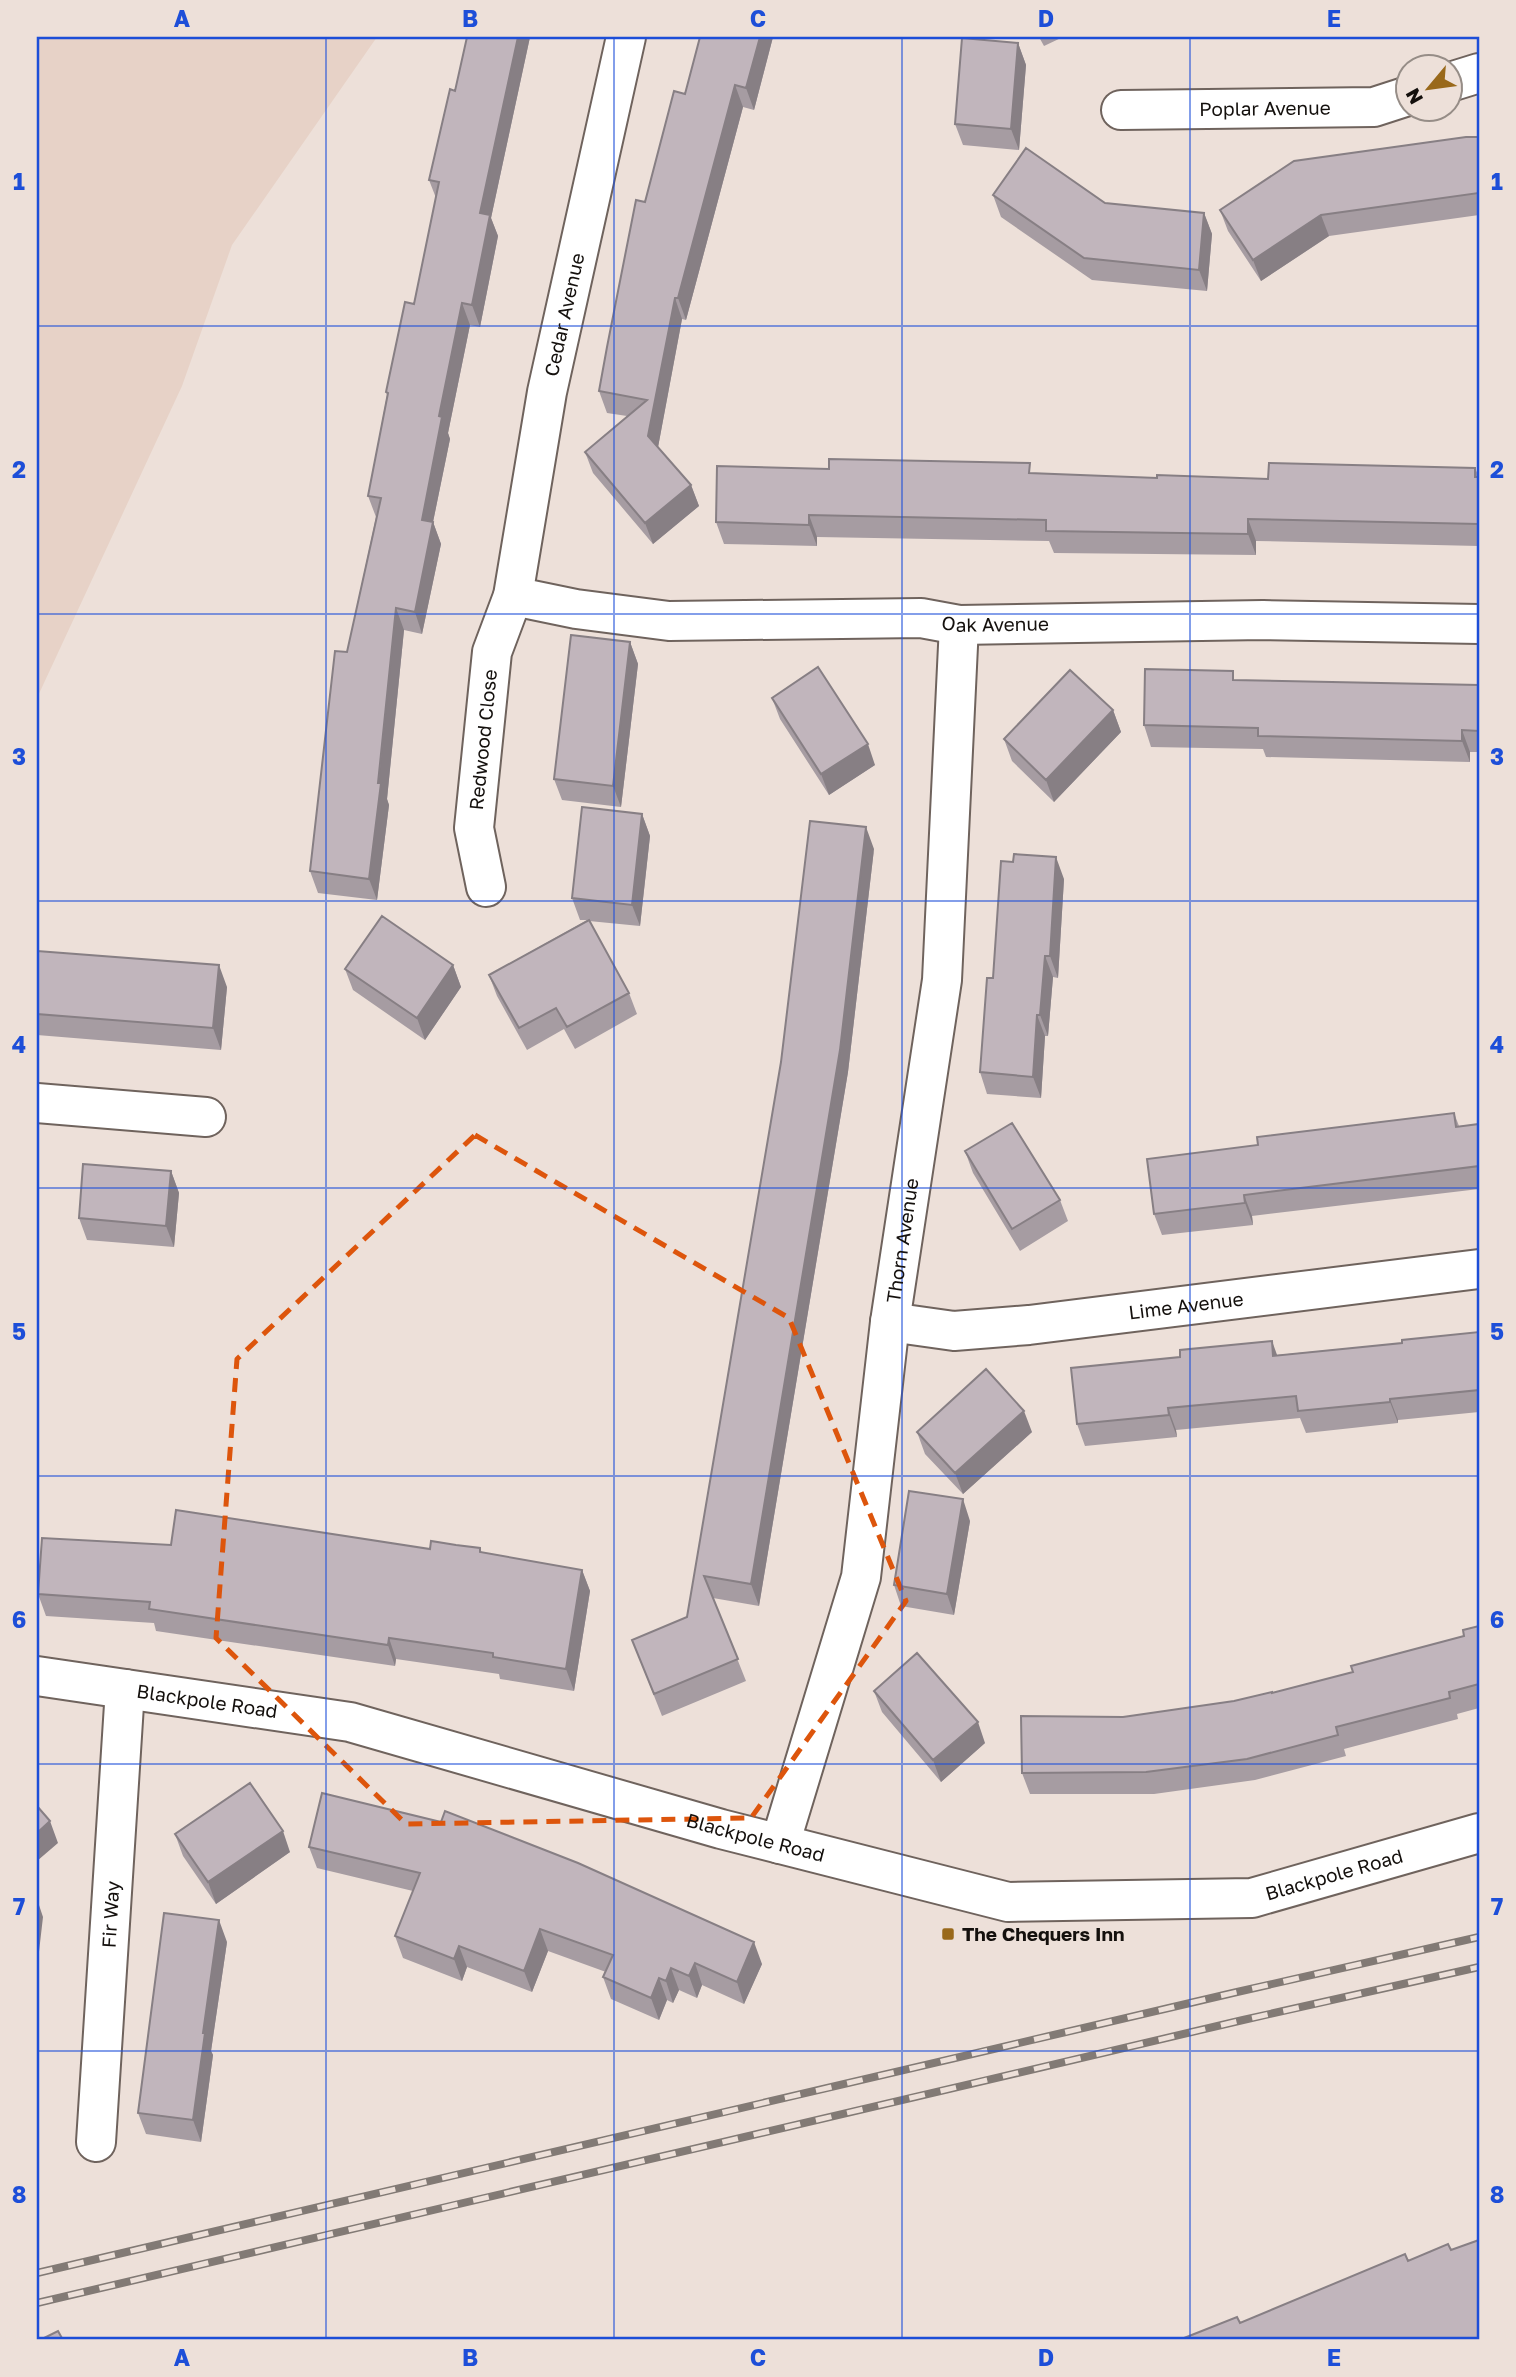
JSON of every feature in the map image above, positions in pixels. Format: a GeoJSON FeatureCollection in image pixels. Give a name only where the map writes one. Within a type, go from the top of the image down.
{"type":"FeatureCollection","features":[{"type":"Feature","properties":{"kind":"street","name":"Cedar Avenue"},"geometry":{"type":"LineString","coordinates":[[513,596],[547,392],[626,37]]}},
{"type":"Feature","properties":{"kind":"street","name":"Poplar Avenue"},"geometry":{"type":"LineString","coordinates":[[1121,110],[1374,107],[1394,101]]}},
{"type":"Feature","properties":{"kind":"street","name":"Oak Avenue"},"geometry":{"type":"LineString","coordinates":[[513,596],[576,609],[669,621],[922,618],[960,625],[1263,621],[1479,624]]}},
{"type":"Feature","properties":{"kind":"street","name":"Redwood Close"},"geometry":{"type":"LineString","coordinates":[[486,887],[474,828],[492,652],[513,596]]}},
{"type":"Feature","properties":{"kind":"street","name":"Thorn Avenue"},"geometry":{"type":"LineString","coordinates":[[780,1844],[861,1577],[890,1322],[942,979],[960,625]]}},
{"type":"Feature","properties":{"kind":"street"},"geometry":{"type":"LineString","coordinates":[[37,1104],[206,1116]]}},
{"type":"Feature","properties":{"kind":"street","name":"Lime Avenue"},"geometry":{"type":"LineString","coordinates":[[890,1322],[954,1331],[1029,1325],[1479,1269]]}},
{"type":"Feature","properties":{"kind":"street","name":"Blackpole Road"},"geometry":{"type":"LineString","coordinates":[[37,1676],[350,1722],[780,1844],[1008,1902],[1252,1898],[1479,1833]]}},
{"type":"Feature","properties":{"kind":"street","name":"Fir Way"},"geometry":{"type":"LineString","coordinates":[[96,2142],[125,1689]]}},
{"type":"Feature","properties":{"kind":"highlighted area"},"geometry":{"type":"Polygon","coordinates":[[[475,1135],[789,1318],[906,1601],[751,1818],[406,1824],[216,1638],[237,1359],[475,1135]]]}},
{"type":"Feature","properties":{"kind":"shaded area"},"geometry":{"type":"Polygon","coordinates":[[[37,37],[377,37],[232,245],[182,386],[37,698],[37,37]]]}},
{"type":"Feature","properties":{"kind":"building"},"geometry":{"type":"Polygon","coordinates":[[[467,37],[518,37],[480,213],[490,215],[472,305],[462,303],[439,416],[442,417],[422,520],[433,522],[415,612],[396,608],[378,783],[381,783],[369,879],[310,871],[335,651],[347,652],[381,498],[368,496],[388,393],[386,392],[405,302],[414,304],[439,182],[429,180],[450,89],[455,91],[467,37]]]}},
{"type":"Feature","properties":{"kind":"building"},"geometry":{"type":"Polygon","coordinates":[[[700,37],[760,37],[746,88],[735,85],[678,298],[675,298],[648,436],[691,485],[645,523],[585,452],[647,400],[599,391],[636,200],[645,202],[674,91],[685,94],[700,37]]]}},
{"type":"Feature","properties":{"kind":"building"},"geometry":{"type":"Polygon","coordinates":[[[962,38],[1018,43],[1011,129],[955,124],[962,38]]]}},
{"type":"Feature","properties":{"kind":"building"},"geometry":{"type":"Polygon","coordinates":[[[1479,137],[1479,193],[1321,215],[1253,260],[1220,210],[1294,161],[1479,137]]]}},
{"type":"Feature","properties":{"kind":"building"},"geometry":{"type":"Polygon","coordinates":[[[1026,148],[1105,203],[1204,213],[1199,270],[1084,258],[993,195],[1026,148]]]}},
{"type":"Feature","properties":{"kind":"building"},"geometry":{"type":"Polygon","coordinates":[[[829,459],[1030,463],[1029,473],[1157,478],[1157,475],[1268,479],[1269,463],[1475,468],[1475,477],[1479,477],[1479,524],[1248,519],[1248,534],[1046,531],[1046,520],[809,515],[809,525],[716,522],[717,466],[829,469],[829,459]]]}},
{"type":"Feature","properties":{"kind":"building"},"geometry":{"type":"Polygon","coordinates":[[[571,635],[630,642],[613,786],[554,779],[571,635]]]}},
{"type":"Feature","properties":{"kind":"building"},"geometry":{"type":"Polygon","coordinates":[[[818,667],[868,744],[821,774],[772,698],[818,667]]]}},
{"type":"Feature","properties":{"kind":"building"},"geometry":{"type":"Polygon","coordinates":[[[1145,669],[1233,671],[1233,680],[1479,685],[1479,731],[1462,730],[1462,741],[1258,736],[1258,728],[1144,725],[1145,669]]]}},
{"type":"Feature","properties":{"kind":"building"},"geometry":{"type":"Polygon","coordinates":[[[1070,670],[1113,710],[1046,780],[1004,739],[1070,670]]]}},
{"type":"Feature","properties":{"kind":"building"},"geometry":{"type":"Polygon","coordinates":[[[582,807],[642,814],[632,905],[572,898],[582,807]]]}},
{"type":"Feature","properties":{"kind":"building"},"geometry":{"type":"Polygon","coordinates":[[[810,821],[866,827],[840,1050],[751,1584],[704,1576],[738,1659],[654,1694],[632,1640],[687,1617],[781,1062],[810,821]]]}},
{"type":"Feature","properties":{"kind":"building"},"geometry":{"type":"Polygon","coordinates":[[[1014,854],[1056,857],[1050,956],[1045,956],[1040,1015],[1037,1015],[1033,1077],[980,1072],[987,978],[993,978],[1001,861],[1013,862],[1014,854]]]}},
{"type":"Feature","properties":{"kind":"building"},"geometry":{"type":"Polygon","coordinates":[[[382,916],[453,965],[417,1018],[345,969],[382,916]]]}},
{"type":"Feature","properties":{"kind":"building"},"geometry":{"type":"Polygon","coordinates":[[[589,920],[629,993],[567,1027],[556,1008],[519,1028],[489,975],[589,920]]]}},
{"type":"Feature","properties":{"kind":"building"},"geometry":{"type":"Polygon","coordinates":[[[37,951],[219,965],[213,1028],[37,1014],[37,951]]]}},
{"type":"Feature","properties":{"kind":"building"},"geometry":{"type":"Polygon","coordinates":[[[1454,1113],[1456,1127],[1479,1124],[1479,1166],[1244,1195],[1245,1203],[1154,1214],[1147,1159],[1258,1145],[1257,1137],[1454,1113]]]}},
{"type":"Feature","properties":{"kind":"building"},"geometry":{"type":"Polygon","coordinates":[[[1012,1123],[1060,1200],[1012,1229],[965,1151],[1012,1123]]]}},
{"type":"Feature","properties":{"kind":"building"},"geometry":{"type":"Polygon","coordinates":[[[83,1164],[171,1171],[166,1226],[79,1218],[83,1164]]]}},
{"type":"Feature","properties":{"kind":"building"},"geometry":{"type":"Polygon","coordinates":[[[1479,1332],[1479,1390],[1298,1411],[1296,1396],[1168,1408],[1169,1415],[1077,1424],[1071,1368],[1180,1357],[1180,1350],[1272,1341],[1273,1356],[1479,1332]]]}},
{"type":"Feature","properties":{"kind":"building"},"geometry":{"type":"Polygon","coordinates":[[[986,1369],[1024,1411],[955,1473],[917,1432],[986,1369]]]}},
{"type":"Feature","properties":{"kind":"building"},"geometry":{"type":"Polygon","coordinates":[[[909,1491],[963,1499],[947,1594],[894,1585],[909,1491]]]}},
{"type":"Feature","properties":{"kind":"building"},"geometry":{"type":"Polygon","coordinates":[[[176,1510],[430,1549],[431,1541],[480,1548],[480,1552],[582,1570],[566,1669],[493,1657],[493,1653],[389,1638],[388,1645],[149,1609],[150,1602],[38,1594],[42,1538],[171,1545],[176,1510]]]}},
{"type":"Feature","properties":{"kind":"building"},"geometry":{"type":"Polygon","coordinates":[[[1479,1626],[1479,1684],[1449,1692],[1450,1698],[1336,1727],[1338,1735],[1247,1759],[1146,1772],[1022,1773],[1021,1716],[1123,1717],[1234,1701],[1353,1672],[1351,1666],[1464,1636],[1463,1630],[1479,1626]]]}},
{"type":"Feature","properties":{"kind":"building"},"geometry":{"type":"Polygon","coordinates":[[[917,1653],[978,1722],[933,1760],[874,1691],[917,1653]]]}},
{"type":"Feature","properties":{"kind":"building"},"geometry":{"type":"Polygon","coordinates":[[[250,1783],[283,1831],[208,1882],[175,1834],[250,1783]]]}},
{"type":"Feature","properties":{"kind":"building"},"geometry":{"type":"Polygon","coordinates":[[[322,1793],[441,1822],[445,1811],[578,1863],[754,1942],[737,1982],[695,1963],[689,1976],[671,1968],[666,1981],[659,1978],[651,1998],[603,1977],[613,1955],[540,1929],[524,1971],[459,1946],[454,1959],[395,1936],[420,1873],[309,1847],[322,1793]]]}},
{"type":"Feature","properties":{"kind":"building"},"geometry":{"type":"Polygon","coordinates":[[[37,1806],[50,1821],[37,1833],[37,1806]]]}},
{"type":"Feature","properties":{"kind":"building"},"geometry":{"type":"Polygon","coordinates":[[[164,1913],[219,1920],[193,2120],[138,2113],[164,1913]]]}},
{"type":"Feature","properties":{"kind":"building"},"geometry":{"type":"Polygon","coordinates":[[[1479,2240],[1479,2340],[1179,2340],[1237,2317],[1240,2323],[1405,2254],[1408,2261],[1448,2244],[1451,2250],[1479,2240]]]}},
{"type":"Feature","properties":{"kind":"building"},"geometry":{"type":"Polygon","coordinates":[[[58,2331],[63,2340],[40,2340],[58,2331]]]}},
{"type":"Feature","properties":{"kind":"railway"},"geometry":{"type":"LineString","coordinates":[[37,2273],[1479,1937]]}},
{"type":"Feature","properties":{"kind":"railway"},"geometry":{"type":"LineString","coordinates":[[37,2303],[1479,1967]]}},
{"type":"Feature","properties":{"kind":"place","name":"The Chequers Inn"},"geometry":{"type":"Point","coordinates":[948,1934]}}]}
